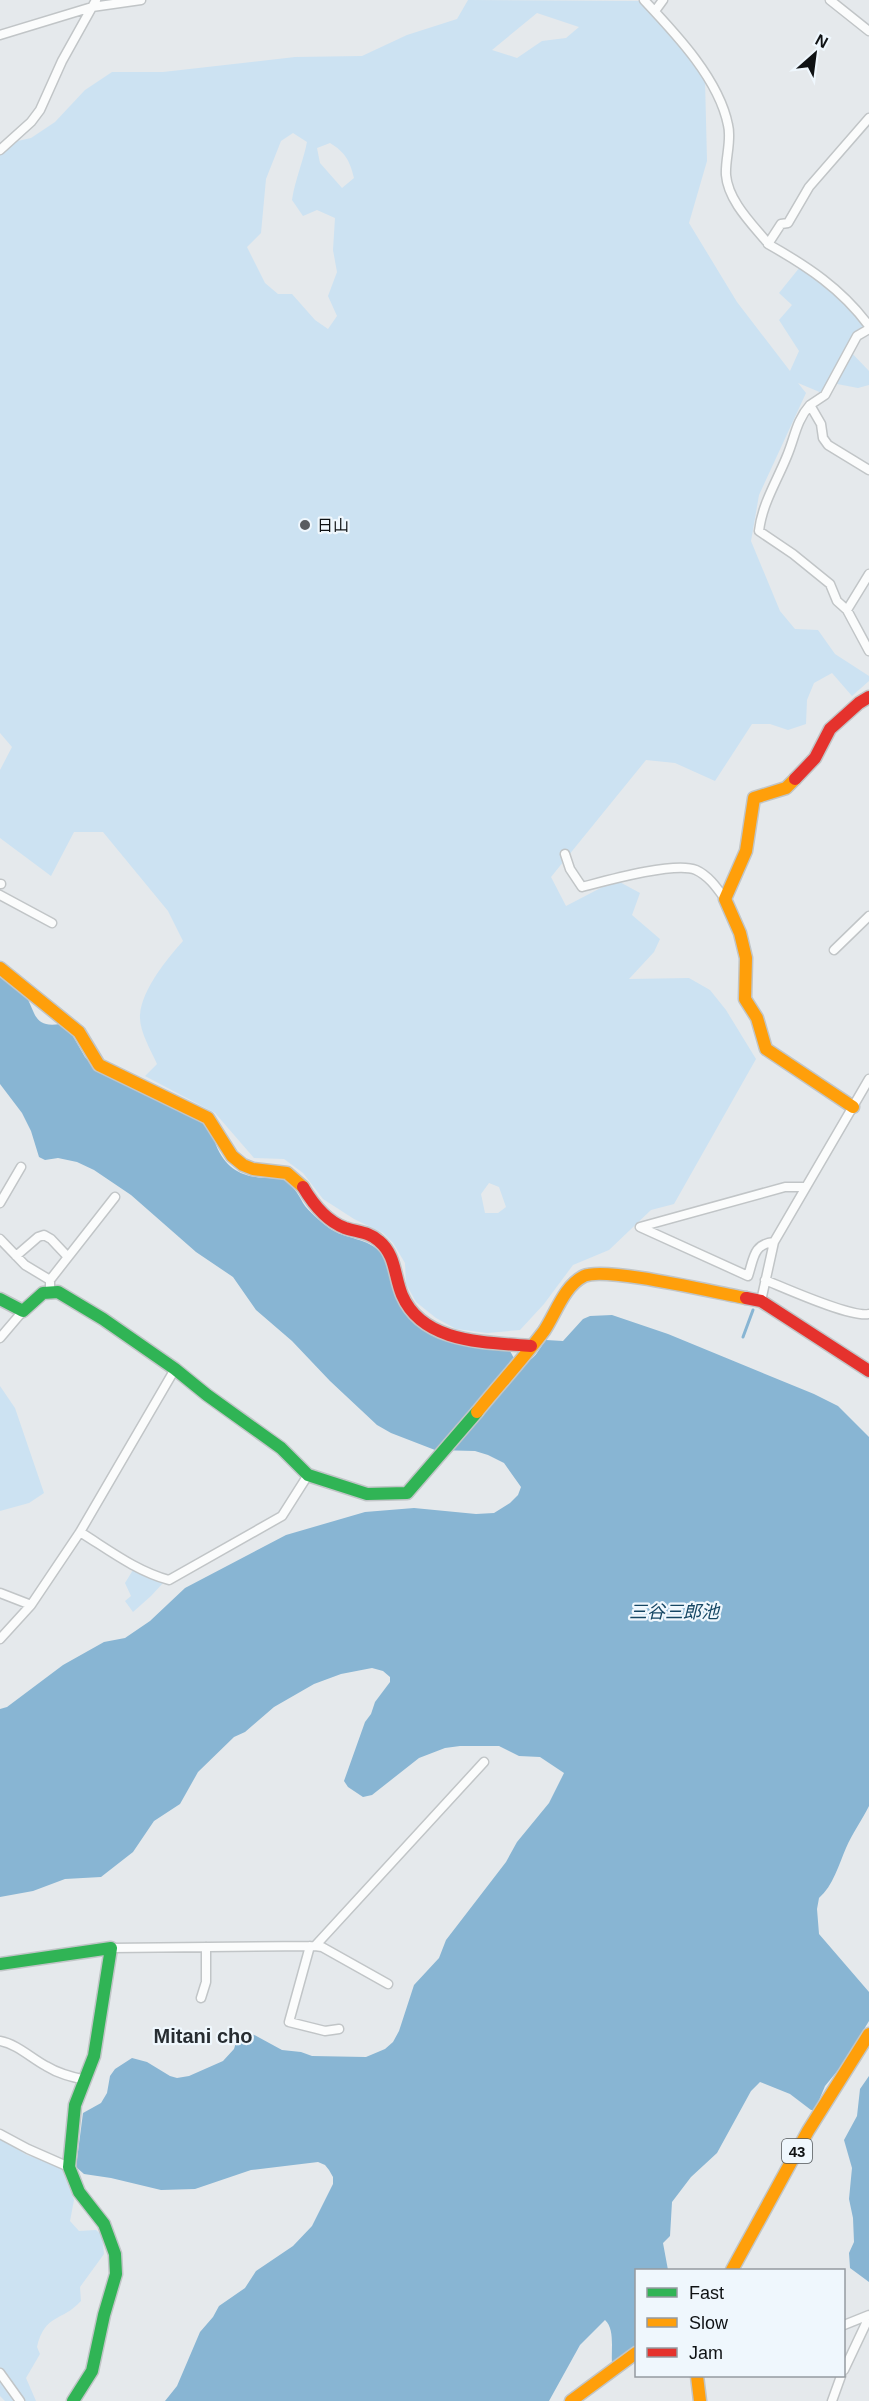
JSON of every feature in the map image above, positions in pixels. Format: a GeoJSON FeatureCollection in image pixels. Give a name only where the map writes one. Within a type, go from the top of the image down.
{"type":"FeatureCollection","features":[{"type":"Feature","properties":{"kind":"street"},"geometry":{"type":"LineString","coordinates":[[0,35],[94,4],[141,0]]}},
{"type":"Feature","properties":{"kind":"street"},"geometry":{"type":"LineString","coordinates":[[644,0],[675,33],[700,67],[723,108],[729,126],[726,176],[730,190],[766,242]]}},
{"type":"Feature","properties":{"kind":"street"},"geometry":{"type":"LineString","coordinates":[[655,11],[663,0]]}},
{"type":"Feature","properties":{"kind":"street"},"geometry":{"type":"LineString","coordinates":[[830,0],[869,31]]}},
{"type":"Feature","properties":{"kind":"street"},"geometry":{"type":"LineString","coordinates":[[0,150],[31,122],[40,110],[62,61],[94,4]]}},
{"type":"Feature","properties":{"kind":"street"},"geometry":{"type":"LineString","coordinates":[[869,118],[809,187],[788,223],[781,224],[768,244],[819,275],[842,294],[869,327],[857,336],[825,395],[810,405],[799,418],[788,455],[761,513],[759,531],[793,554],[830,584],[837,602],[847,610],[869,651]]}},
{"type":"Feature","properties":{"kind":"street"},"geometry":{"type":"LineString","coordinates":[[810,405],[821,424],[823,438],[828,445],[869,470]]}},
{"type":"Feature","properties":{"kind":"street"},"geometry":{"type":"LineString","coordinates":[[847,610],[869,574]]}},
{"type":"Feature","properties":{"kind":"street"},"geometry":{"type":"LineString","coordinates":[[725,899],[746,851],[754,798],[786,788],[815,758],[831,729],[859,703],[869,697]]}},
{"type":"Feature","properties":{"kind":"street"},"geometry":{"type":"LineString","coordinates":[[565,854],[570,869],[582,887],[611,879],[682,866],[696,870],[714,883],[725,899],[740,933],[746,958],[745,999],[757,1018],[766,1049],[853,1107]]}},
{"type":"Feature","properties":{"kind":"street"},"geometry":{"type":"LineString","coordinates":[[0,895],[52,923]]}},
{"type":"Feature","properties":{"kind":"street"},"geometry":{"type":"LineString","coordinates":[[834,950],[869,916]]}},
{"type":"Feature","properties":{"kind":"street"},"geometry":{"type":"LineString","coordinates":[[0,968],[79,1032],[99,1065],[208,1118],[215,1125],[237,1161],[243,1166],[288,1173],[302,1185],[312,1203],[332,1220],[339,1225],[372,1235],[381,1241],[394,1260],[403,1296],[412,1311],[433,1329],[446,1335],[531,1346]]}},
{"type":"Feature","properties":{"kind":"street"},"geometry":{"type":"LineString","coordinates":[[761,1300],[774,1242],[869,1079]]}},
{"type":"Feature","properties":{"kind":"street"},"geometry":{"type":"LineString","coordinates":[[0,1203],[21,1167]]}},
{"type":"Feature","properties":{"kind":"street"},"geometry":{"type":"LineString","coordinates":[[774,1242],[763,1243],[757,1248],[748,1276],[640,1227],[785,1187],[805,1187]]}},
{"type":"Feature","properties":{"kind":"street"},"geometry":{"type":"LineString","coordinates":[[0,1338],[50,1285],[68,1257],[114,1197]]}},
{"type":"Feature","properties":{"kind":"street"},"geometry":{"type":"LineString","coordinates":[[16,1256],[38,1237],[44,1235],[68,1257]]}},
{"type":"Feature","properties":{"kind":"street"},"geometry":{"type":"LineString","coordinates":[[0,1239],[25,1265],[50,1285],[175,1369],[281,1448],[308,1475],[367,1494],[384,1496],[407,1493],[519,1362],[570,1287],[584,1276],[599,1273],[623,1275],[761,1300],[869,1371]]}},
{"type":"Feature","properties":{"kind":"street"},"geometry":{"type":"LineString","coordinates":[[765,1280],[845,1311],[863,1316],[869,1314]]}},
{"type":"Feature","properties":{"kind":"street"},"geometry":{"type":"LineString","coordinates":[[0,1299],[23,1311]]}},
{"type":"Feature","properties":{"kind":"street"},"geometry":{"type":"LineString","coordinates":[[0,1639],[31,1605],[80,1532],[175,1369]]}},
{"type":"Feature","properties":{"kind":"street"},"geometry":{"type":"LineString","coordinates":[[80,1532],[136,1567],[153,1576],[169,1580],[282,1516],[308,1475]]}},
{"type":"Feature","properties":{"kind":"street"},"geometry":{"type":"LineString","coordinates":[[0,1593],[31,1605]]}},
{"type":"Feature","properties":{"kind":"street"},"geometry":{"type":"LineString","coordinates":[[339,2029],[325,2031],[289,2022],[312,1946],[484,1762]]}},
{"type":"Feature","properties":{"kind":"street"},"geometry":{"type":"LineString","coordinates":[[0,1964],[111,1947],[312,1946],[322,1947],[388,1984]]}},
{"type":"Feature","properties":{"kind":"street"},"geometry":{"type":"LineString","coordinates":[[73,2401],[92,2371],[104,2314],[116,2274],[115,2254],[104,2224],[80,2192],[69,2167],[75,2105],[94,2056],[111,1947]]}},
{"type":"Feature","properties":{"kind":"street"},"geometry":{"type":"LineString","coordinates":[[201,1998],[206,1982],[206,1947]]}},
{"type":"Feature","properties":{"kind":"street","name":"43"},"geometry":{"type":"LineString","coordinates":[[733,2269],[808,2131],[869,2034]]}},
{"type":"Feature","properties":{"kind":"street"},"geometry":{"type":"LineString","coordinates":[[0,2041],[13,2045],[46,2067],[67,2076],[86,2080]]}},
{"type":"Feature","properties":{"kind":"street"},"geometry":{"type":"LineString","coordinates":[[0,2134],[69,2167]]}},
{"type":"Feature","properties":{"kind":"street"},"geometry":{"type":"LineString","coordinates":[[845,2324],[869,2316]]}},
{"type":"Feature","properties":{"kind":"street"},"geometry":{"type":"LineString","coordinates":[[845,2366],[869,2316]]}},
{"type":"Feature","properties":{"kind":"street"},"geometry":{"type":"LineString","coordinates":[[571,2401],[635,2354]]}},
{"type":"Feature","properties":{"kind":"street"},"geometry":{"type":"LineString","coordinates":[[0,2373],[20,2401]]}},
{"type":"Feature","properties":{"kind":"street"},"geometry":{"type":"LineString","coordinates":[[697,2377],[700,2401]]}},
{"type":"Feature","properties":{"kind":"street"},"geometry":{"type":"LineString","coordinates":[[832,2401],[841,2377]]}},
{"type":"Feature","properties":{"kind":"shaded area"},"geometry":{"type":"Polygon","coordinates":[[[468,0],[643,1],[705,80],[707,161],[689,223],[737,302],[790,371],[799,351],[779,320],[792,305],[779,293],[800,267],[836,294],[864,328],[847,348],[869,371],[869,385],[858,388],[832,383],[822,393],[798,383],[806,393],[759,495],[751,541],[780,611],[795,629],[818,630],[835,654],[869,676],[869,681],[852,696],[832,673],[814,683],[807,700],[806,724],[788,730],[770,724],[752,724],[715,781],[675,763],[646,760],[551,877],[566,906],[616,880],[640,893],[632,915],[660,939],[654,952],[629,979],[689,978],[710,990],[726,1010],[756,1059],[674,1204],[651,1210],[609,1250],[573,1265],[544,1304],[520,1330],[487,1333],[456,1329],[436,1318],[416,1302],[406,1284],[405,1263],[393,1243],[383,1233],[354,1219],[323,1199],[303,1173],[284,1159],[254,1158],[215,1113],[145,1076],[157,1064],[141,1027],[142,1005],[156,975],[183,941],[168,911],[103,832],[74,832],[51,876],[0,838],[0,770],[12,747],[0,733],[0,145],[31,138],[55,122],[85,90],[112,72],[163,72],[295,57],[362,56],[407,35],[457,19],[468,0]],[[537,13],[492,50],[517,58],[542,41],[566,38],[579,27],[537,13]],[[293,133],[281,141],[266,179],[261,233],[247,247],[265,283],[278,294],[292,294],[315,320],[328,329],[337,316],[328,296],[337,272],[333,250],[335,218],[317,210],[303,216],[292,200],[307,142],[293,133]],[[330,143],[317,148],[320,163],[342,188],[354,178],[349,162],[340,150],[330,143]],[[489,1183],[481,1194],[485,1213],[498,1213],[506,1207],[499,1187],[489,1183]]]}},
{"type":"Feature","properties":{"kind":"shaded area"},"geometry":{"type":"Polygon","coordinates":[[[0,1386],[15,1408],[44,1493],[29,1503],[0,1511],[0,1386]]]}},
{"type":"Feature","properties":{"kind":"shaded area"},"geometry":{"type":"Polygon","coordinates":[[[133,1570],[163,1583],[133,1612],[125,1601],[131,1596],[125,1583],[133,1570]]]}},
{"type":"Feature","properties":{"kind":"shaded area"},"geometry":{"type":"Polygon","coordinates":[[[0,2139],[27,2155],[61,2167],[74,2200],[70,2221],[79,2231],[96,2230],[102,2235],[104,2254],[80,2287],[81,2301],[74,2308],[49,2323],[40,2336],[37,2347],[40,2354],[26,2378],[36,2401],[5,2401],[0,2396],[0,2139]]]}},
{"type":"Feature","properties":{"kind":"water","name":"三谷三郎池"},"geometry":{"type":"Polygon","coordinates":[[[0,977],[24,994],[39,1020],[51,1025],[60,1024],[70,1031],[85,1057],[99,1072],[205,1124],[221,1156],[235,1170],[262,1178],[283,1178],[308,1209],[329,1228],[376,1248],[385,1259],[395,1292],[406,1313],[430,1333],[460,1344],[510,1351],[515,1360],[526,1361],[534,1357],[546,1340],[563,1341],[583,1319],[590,1316],[612,1315],[668,1334],[814,1394],[838,1406],[869,1437],[869,1806],[848,1843],[832,1881],[819,1898],[817,1909],[819,1934],[869,1992],[869,2021],[843,2064],[825,2086],[815,2110],[811,2110],[790,2094],[760,2082],[751,2091],[717,2153],[691,2177],[672,2202],[670,2236],[663,2243],[668,2269],[635,2269],[635,2346],[612,2363],[611,2334],[605,2320],[580,2345],[549,2401],[165,2401],[177,2386],[200,2332],[219,2306],[245,2288],[256,2271],[293,2246],[312,2226],[333,2184],[333,2177],[325,2165],[318,2162],[251,2170],[195,2189],[161,2190],[84,2174],[76,2167],[83,2113],[101,2103],[107,2093],[110,2076],[115,2069],[132,2058],[147,2062],[170,2076],[177,2078],[189,2076],[223,2061],[234,2049],[238,2036],[242,2035],[245,2030],[282,2050],[312,2056],[366,2057],[385,2049],[393,2042],[399,2031],[414,1985],[439,1958],[446,1940],[506,1862],[517,1842],[549,1803],[564,1773],[540,1757],[519,1756],[499,1746],[460,1746],[445,1748],[419,1758],[372,1795],[363,1797],[348,1787],[344,1781],[365,1722],[375,1702],[390,1682],[390,1677],[383,1671],[372,1668],[341,1674],[314,1684],[274,1707],[245,1732],[234,1737],[198,1772],[180,1804],[154,1821],[133,1852],[101,1877],[65,1879],[33,1891],[0,1897],[0,1709],[7,1707],[63,1665],[104,1642],[125,1638],[150,1621],[185,1588],[286,1535],[365,1512],[414,1508],[476,1514],[494,1513],[510,1503],[518,1495],[521,1487],[504,1463],[488,1455],[475,1451],[435,1450],[391,1433],[377,1425],[292,1341],[256,1310],[233,1277],[196,1252],[131,1195],[94,1170],[77,1162],[58,1158],[45,1160],[39,1157],[31,1131],[22,1113],[0,1084],[0,977]]]}},
{"type":"Feature","properties":{"kind":"water"},"geometry":{"type":"Polygon","coordinates":[[[869,2076],[869,2282],[850,2268],[849,2253],[854,2242],[849,2199],[852,2168],[844,2140],[857,2116],[860,2089],[869,2076]]]}},
{"type":"Feature","properties":{"kind":"waterway"},"geometry":{"type":"LineString","coordinates":[[743,1337],[753,1310]]}},
{"type":"Feature","properties":{"kind":"traffic: fast"},"geometry":{"type":"LineString","coordinates":[[0,1299],[23,1311],[43,1293],[58,1292],[103,1319],[175,1369],[281,1448],[308,1475],[367,1494],[407,1493],[477,1412]]}},
{"type":"Feature","properties":{"kind":"traffic: fast"},"geometry":{"type":"LineString","coordinates":[[0,1964],[111,1948],[94,2056],[75,2105],[69,2167],[79,2192],[104,2224],[115,2254],[116,2274],[104,2315],[92,2371],[73,2401]]}},
{"type":"Feature","properties":{"kind":"traffic: slow"},"geometry":{"type":"LineString","coordinates":[[795,779],[786,788],[754,798],[746,851],[725,899],[740,933],[746,958],[745,999],[757,1018],[766,1049],[853,1107]]}},
{"type":"Feature","properties":{"kind":"traffic: slow"},"geometry":{"type":"LineString","coordinates":[[0,968],[79,1032],[99,1065],[208,1118],[232,1156],[243,1165],[253,1169],[287,1173],[303,1187]]}},
{"type":"Feature","properties":{"kind":"traffic: slow"},"geometry":{"type":"LineString","coordinates":[[477,1412],[544,1331],[571,1286],[584,1276],[596,1274],[637,1277],[746,1298]]}},
{"type":"Feature","properties":{"kind":"traffic: slow"},"geometry":{"type":"LineString","coordinates":[[733,2269],[808,2131],[869,2034]]}},
{"type":"Feature","properties":{"kind":"traffic: slow"},"geometry":{"type":"LineString","coordinates":[[571,2401],[635,2354]]}},
{"type":"Feature","properties":{"kind":"traffic: slow"},"geometry":{"type":"LineString","coordinates":[[697,2377],[700,2401]]}},
{"type":"Feature","properties":{"kind":"traffic: jam"},"geometry":{"type":"LineString","coordinates":[[795,779],[815,758],[830,729],[869,697]]}},
{"type":"Feature","properties":{"kind":"traffic: jam"},"geometry":{"type":"LineString","coordinates":[[303,1187],[316,1206],[332,1221],[345,1228],[372,1236],[385,1247],[392,1259],[402,1295],[412,1311],[425,1323],[440,1332],[476,1341],[531,1346]]}},
{"type":"Feature","properties":{"kind":"traffic: jam"},"geometry":{"type":"LineString","coordinates":[[746,1298],[761,1301],[869,1371]]}},
{"type":"Feature","properties":{"kind":"place","name":"日山"},"geometry":{"type":"Point","coordinates":[305,525]}},
{"type":"Feature","properties":{"kind":"district","name":"Mitani cho"},"geometry":{"type":"Point","coordinates":[203,2036]}}]}
